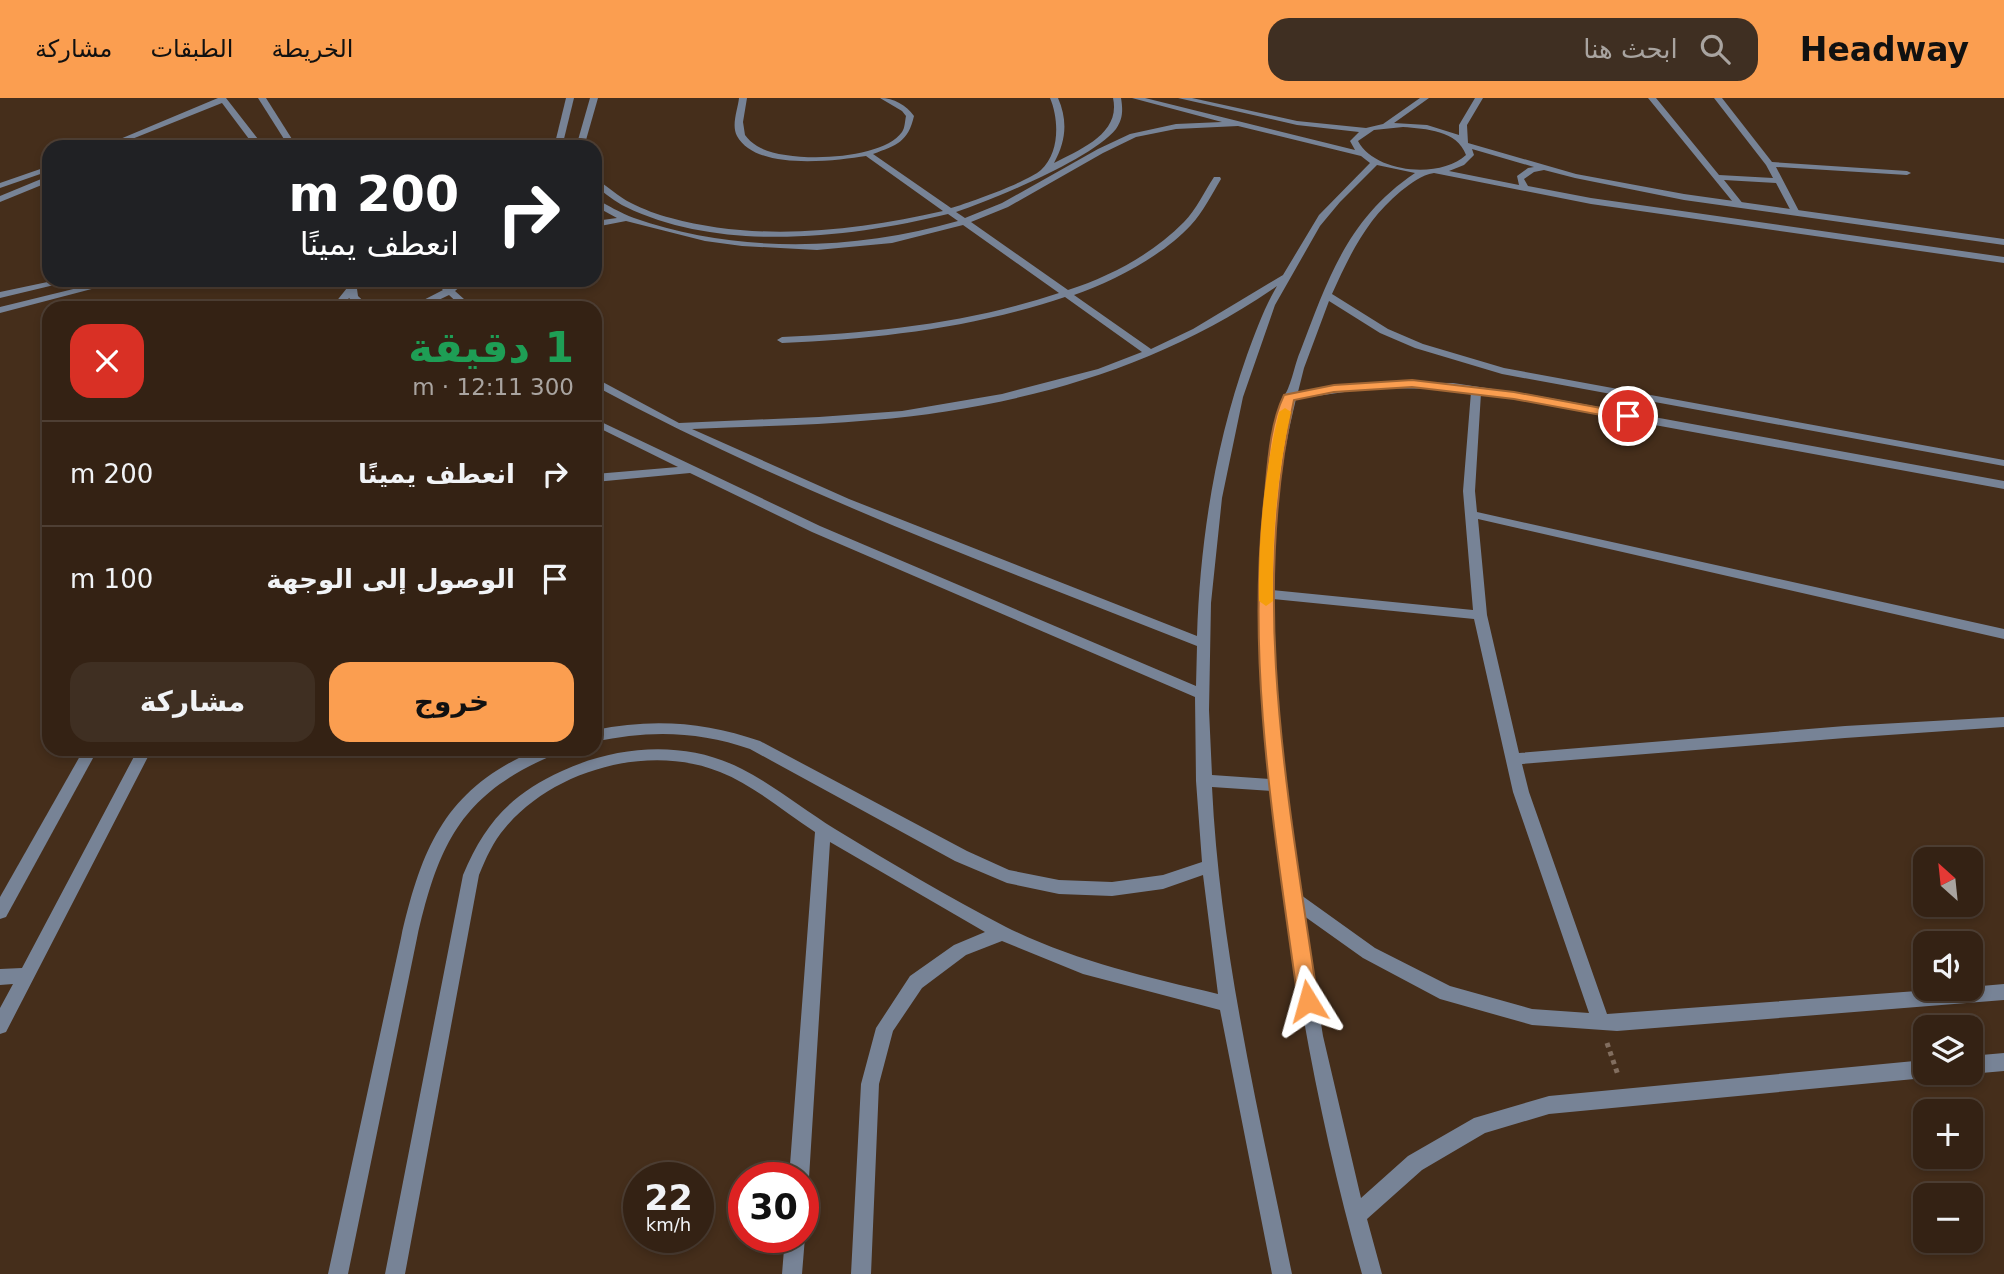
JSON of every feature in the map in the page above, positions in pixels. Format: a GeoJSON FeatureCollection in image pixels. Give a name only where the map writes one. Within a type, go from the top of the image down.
{"type":"FeatureCollection","features":[{"type":"Feature","properties":{"kind":"street"},"geometry":{"type":"LineString","coordinates":[[262,98],[289,140]]}},
{"type":"Feature","properties":{"kind":"street"},"geometry":{"type":"LineString","coordinates":[[560,140],[570,98]]}},
{"type":"Feature","properties":{"kind":"street"},"geometry":{"type":"LineString","coordinates":[[581,140],[594,98]]}},
{"type":"Feature","properties":{"kind":"street"},"geometry":{"type":"LineString","coordinates":[[743,98],[740,134],[757,149],[779,156],[807,159],[867,153],[894,143],[909,130],[910,116],[905,109],[884,98]]}},
{"type":"Feature","properties":{"kind":"street"},"geometry":{"type":"LineString","coordinates":[[1045,170],[1053,159],[1061,136],[1060,115],[1054,98]]}},
{"type":"Feature","properties":{"kind":"street"},"geometry":{"type":"LineString","coordinates":[[602,186],[623,202],[656,215],[695,225],[740,231],[842,232],[910,221],[948,212],[999,194],[1082,150],[1110,131],[1119,117],[1117,98]]}},
{"type":"Feature","properties":{"kind":"street"},"geometry":{"type":"LineString","coordinates":[[1136,98],[1360,154],[1399,169],[1430,171],[1526,190],[2004,260]]}},
{"type":"Feature","properties":{"kind":"street"},"geometry":{"type":"LineString","coordinates":[[1182,98],[1297,123],[1365,130],[1386,125],[1427,127],[1465,143],[1542,168],[1643,189],[2004,242]]}},
{"type":"Feature","properties":{"kind":"street"},"geometry":{"type":"LineString","coordinates":[[1386,125],[1425,98]]}},
{"type":"Feature","properties":{"kind":"street"},"geometry":{"type":"LineString","coordinates":[[1372,1274],[1356,1216],[1308,1001],[1269,705],[1265,552],[1276,449],[1288,397],[1311,329],[1345,252],[1376,207],[1395,189],[1430,171],[1463,164],[1470,155],[1465,143],[1463,125],[1479,98]]}},
{"type":"Feature","properties":{"kind":"street"},"geometry":{"type":"LineString","coordinates":[[1653,98],[1720,177],[1740,205]]}},
{"type":"Feature","properties":{"kind":"street"},"geometry":{"type":"LineString","coordinates":[[1718,98],[1770,164],[1796,213]]}},
{"type":"Feature","properties":{"kind":"street"},"geometry":{"type":"LineString","coordinates":[[123,140],[223,99],[254,140]]}},
{"type":"Feature","properties":{"kind":"street"},"geometry":{"type":"LineString","coordinates":[[1289,137],[1303,136],[1309,131],[1297,123]]}},
{"type":"Feature","properties":{"kind":"street"},"geometry":{"type":"LineString","coordinates":[[602,206],[624,219],[697,238],[764,245],[821,247],[897,238],[964,221],[1042,185],[1121,141],[1181,127],[1235,124]]}},
{"type":"Feature","properties":{"kind":"street"},"geometry":{"type":"LineString","coordinates":[[1360,154],[1354,141],[1365,130]]}},
{"type":"Feature","properties":{"kind":"street"},"geometry":{"type":"LineString","coordinates":[[867,153],[1149,352]]}},
{"type":"Feature","properties":{"kind":"street"},"geometry":{"type":"LineString","coordinates":[[1282,1274],[1228,1004],[1210,866],[1204,780],[1203,695],[1210,547],[1226,438],[1261,326],[1286,275],[1315,226],[1344,191],[1376,162]]}},
{"type":"Feature","properties":{"kind":"street"},"geometry":{"type":"LineString","coordinates":[[1770,164],[1907,173]]}},
{"type":"Feature","properties":{"kind":"street"},"geometry":{"type":"LineString","coordinates":[[1526,190],[1520,178],[1531,170],[1542,168]]}},
{"type":"Feature","properties":{"kind":"street"},"geometry":{"type":"LineString","coordinates":[[0,186],[42,171]]}},
{"type":"Feature","properties":{"kind":"street"},"geometry":{"type":"LineString","coordinates":[[1720,177],[1779,181]]}},
{"type":"Feature","properties":{"kind":"street"},"geometry":{"type":"LineString","coordinates":[[782,340],[859,337],[933,328],[1003,314],[1065,295],[1118,272],[1161,247],[1192,220],[1203,206],[1217,179]]}},
{"type":"Feature","properties":{"kind":"street"},"geometry":{"type":"LineString","coordinates":[[0,199],[42,182]]}},
{"type":"Feature","properties":{"kind":"street"},"geometry":{"type":"LineString","coordinates":[[602,223],[624,219]]}},
{"type":"Feature","properties":{"kind":"street"},"geometry":{"type":"LineString","coordinates":[[677,426],[902,414],[1009,395],[1101,371],[1184,339],[1246,306],[1286,275]]}},
{"type":"Feature","properties":{"kind":"street"},"geometry":{"type":"LineString","coordinates":[[0,295],[42,286]]}},
{"type":"Feature","properties":{"kind":"street"},"geometry":{"type":"LineString","coordinates":[[0,310],[93,287]]}},
{"type":"Feature","properties":{"kind":"street"},"geometry":{"type":"LineString","coordinates":[[447,287],[462,301]]}},
{"type":"Feature","properties":{"kind":"street"},"geometry":{"type":"LineString","coordinates":[[428,301],[455,287]]}},
{"type":"Feature","properties":{"kind":"street"},"geometry":{"type":"LineString","coordinates":[[1327,295],[1384,331],[1419,346],[1491,368],[1608,392],[2004,463]]}},
{"type":"Feature","properties":{"kind":"street"},"geometry":{"type":"LineString","coordinates":[[1288,397],[1372,385],[1412,384],[1476,390],[2004,485]]}},
{"type":"Feature","properties":{"kind":"street"},"geometry":{"type":"LineString","coordinates":[[602,387],[677,426],[845,502],[1204,644]]}},
{"type":"Feature","properties":{"kind":"street"},"geometry":{"type":"LineString","coordinates":[[1476,390],[1469,491],[1480,615],[1521,792],[1601,1023]]}},
{"type":"Feature","properties":{"kind":"street"},"geometry":{"type":"LineString","coordinates":[[602,425],[816,530],[1203,695]]}},
{"type":"Feature","properties":{"kind":"street"},"geometry":{"type":"LineString","coordinates":[[602,477],[691,469]]}},
{"type":"Feature","properties":{"kind":"street"},"geometry":{"type":"LineString","coordinates":[[1471,514],[2004,634]]}},
{"type":"Feature","properties":{"kind":"street"},"geometry":{"type":"LineString","coordinates":[[1266,594],[1480,615]]}},
{"type":"Feature","properties":{"kind":"street"},"geometry":{"type":"LineString","coordinates":[[1513,759],[2004,722]]}},
{"type":"Feature","properties":{"kind":"street"},"geometry":{"type":"LineString","coordinates":[[602,735],[653,726],[726,733],[755,745],[961,856],[1007,876],[1059,887],[1112,889],[1163,882],[1210,866]]}},
{"type":"Feature","properties":{"kind":"street"},"geometry":{"type":"LineString","coordinates":[[395,1274],[471,874],[484,845],[505,817],[531,793],[569,773],[610,760],[650,754],[689,757],[724,767],[823,829],[1003,933],[1076,964],[1228,1004]]}},
{"type":"Feature","properties":{"kind":"street"},"geometry":{"type":"LineString","coordinates":[[0,912],[87,756]]}},
{"type":"Feature","properties":{"kind":"street"},"geometry":{"type":"LineString","coordinates":[[0,1026],[141,756]]}},
{"type":"Feature","properties":{"kind":"street"},"geometry":{"type":"LineString","coordinates":[[338,1274],[417,909],[441,839],[462,807],[490,781],[536,756]]}},
{"type":"Feature","properties":{"kind":"street"},"geometry":{"type":"LineString","coordinates":[[1204,780],[1278,785]]}},
{"type":"Feature","properties":{"kind":"street"},"geometry":{"type":"LineString","coordinates":[[800,1162],[823,829]]}},
{"type":"Feature","properties":{"kind":"street"},"geometry":{"type":"LineString","coordinates":[[1294,899],[1369,953],[1446,993],[1532,1017],[1601,1023],[2004,992]]}},
{"type":"Feature","properties":{"kind":"street"},"geometry":{"type":"LineString","coordinates":[[861,1274],[870,1084],[884,1028],[916,982],[960,950],[1003,933]]}},
{"type":"Feature","properties":{"kind":"street"},"geometry":{"type":"LineString","coordinates":[[0,977],[27,975]]}},
{"type":"Feature","properties":{"kind":"street"},"geometry":{"type":"LineString","coordinates":[[1983,1064],[2004,1062]]}},
{"type":"Feature","properties":{"kind":"street"},"geometry":{"type":"LineString","coordinates":[[1356,1216],[1415,1163],[1481,1125],[1549,1105],[1913,1070]]}},
{"type":"Feature","properties":{"kind":"street"},"geometry":{"type":"LineString","coordinates":[[792,1274],[793,1253]]}},
{"type":"Feature","properties":{"kind":"path"},"geometry":{"type":"LineString","coordinates":[[1601,1023],[1626,1099]]}},
{"type":"Feature","properties":{"kind":"slow traffic"},"geometry":{"type":"LineString","coordinates":[[1266,601],[1265,552],[1276,449],[1285,412]]}},
{"type":"Feature","properties":{"kind":"route"},"geometry":{"type":"LineString","coordinates":[[1308,1001],[1278,785],[1269,705],[1267,654],[1265,552],[1276,449],[1288,397],[1372,385],[1453,386],[1628,416]]}}]}
